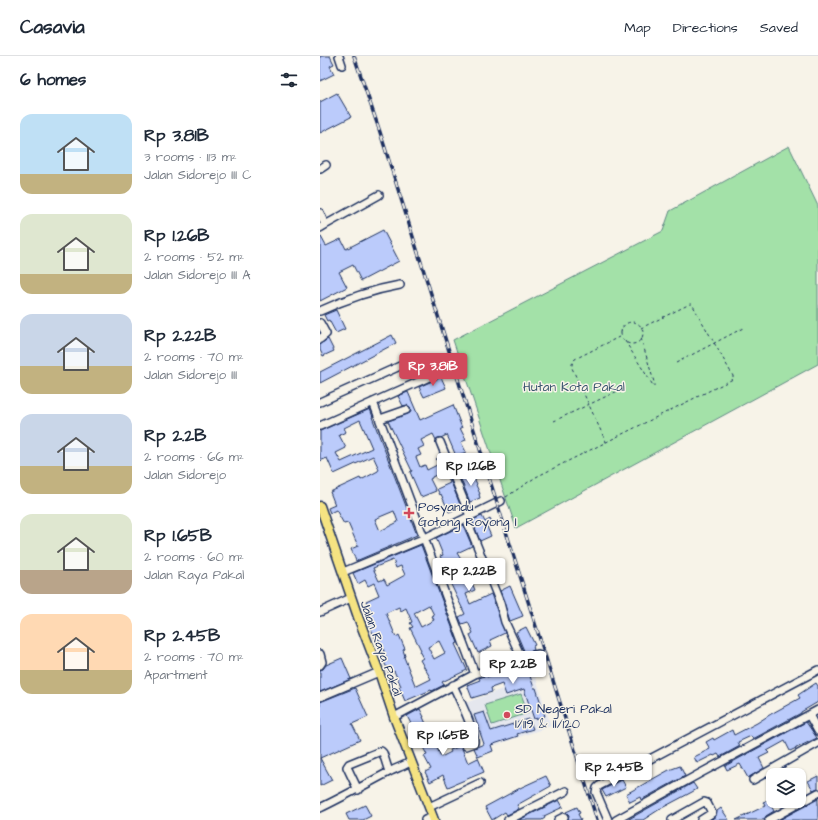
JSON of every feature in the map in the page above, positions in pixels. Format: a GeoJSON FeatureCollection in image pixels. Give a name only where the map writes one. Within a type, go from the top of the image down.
{"type":"FeatureCollection","features":[{"type":"Feature","properties":{"kind":"main road","name":"Jalan Raya Pakal"},"geometry":{"type":"LineString","coordinates":[[320,506],[342,572],[348,600],[394,717],[409,763],[429,807],[431,819]]}},
{"type":"Feature","properties":{"kind":"street"},"geometry":{"type":"LineString","coordinates":[[339,56],[342,65]]}},
{"type":"Feature","properties":{"kind":"street"},"geometry":{"type":"LineString","coordinates":[[320,213],[323,226],[379,195]]}},
{"type":"Feature","properties":{"kind":"street"},"geometry":{"type":"LineString","coordinates":[[320,311],[346,299],[400,285]]}},
{"type":"Feature","properties":{"kind":"street"},"geometry":{"type":"LineString","coordinates":[[320,323],[326,334],[320,339]]}},
{"type":"Feature","properties":{"kind":"street"},"geometry":{"type":"LineString","coordinates":[[320,402],[400,366]]}},
{"type":"Feature","properties":{"kind":"street"},"geometry":{"type":"LineString","coordinates":[[320,426],[447,369]]}},
{"type":"Feature","properties":{"kind":"street"},"geometry":{"type":"LineString","coordinates":[[373,402],[475,674]]}},
{"type":"Feature","properties":{"kind":"street"},"geometry":{"type":"LineString","coordinates":[[380,419],[406,410]]}},
{"type":"Feature","properties":{"kind":"street"},"geometry":{"type":"LineString","coordinates":[[440,442],[500,603],[505,622],[522,658]]}},
{"type":"Feature","properties":{"kind":"street"},"geometry":{"type":"LineString","coordinates":[[342,572],[425,538],[500,501]]}},
{"type":"Feature","properties":{"kind":"street"},"geometry":{"type":"LineString","coordinates":[[320,612],[348,600]]}},
{"type":"Feature","properties":{"kind":"street"},"geometry":{"type":"LineString","coordinates":[[320,654],[322,662],[320,665]]}},
{"type":"Feature","properties":{"kind":"street"},"geometry":{"type":"LineString","coordinates":[[394,717],[475,674],[538,654]]}},
{"type":"Feature","properties":{"kind":"street"},"geometry":{"type":"LineString","coordinates":[[608,820],[596,792],[599,786],[818,670]]}},
{"type":"Feature","properties":{"kind":"street"},"geometry":{"type":"LineString","coordinates":[[320,697],[376,673]]}},
{"type":"Feature","properties":{"kind":"street"},"geometry":{"type":"LineString","coordinates":[[453,685],[474,738],[474,743],[466,746]]}},
{"type":"Feature","properties":{"kind":"street"},"geometry":{"type":"LineString","coordinates":[[616,820],[699,774],[815,714],[818,731]]}},
{"type":"Feature","properties":{"kind":"street"},"geometry":{"type":"LineString","coordinates":[[753,780],[818,743]]}},
{"type":"Feature","properties":{"kind":"street"},"geometry":{"type":"LineString","coordinates":[[358,790],[347,767],[349,764],[381,751],[384,753],[392,770]]}},
{"type":"Feature","properties":{"kind":"street"},"geometry":{"type":"LineString","coordinates":[[320,808],[358,790],[392,770],[409,763]]}},
{"type":"Feature","properties":{"kind":"street"},"geometry":{"type":"LineString","coordinates":[[429,807],[480,783]]}},
{"type":"Feature","properties":{"kind":"street"},"geometry":{"type":"LineString","coordinates":[[508,820],[566,790]]}},
{"type":"Feature","properties":{"kind":"street"},"geometry":{"type":"LineString","coordinates":[[769,820],[818,793]]}},
{"type":"Feature","properties":{"kind":"street"},"geometry":{"type":"LineString","coordinates":[[672,820],[704,802],[707,803],[712,813],[701,820]]}},
{"type":"Feature","properties":{"kind":"path"},"geometry":{"type":"LineString","coordinates":[[500,501],[536,477],[733,379],[692,304],[641,328]]}},
{"type":"Feature","properties":{"kind":"path"},"geometry":{"type":"LineString","coordinates":[[631,322],[637,324],[641,328],[641,338],[654,382],[654,387],[621,336],[621,330],[625,324],[631,322]]}},
{"type":"Feature","properties":{"kind":"path"},"geometry":{"type":"LineString","coordinates":[[676,363],[745,327]]}},
{"type":"Feature","properties":{"kind":"path"},"geometry":{"type":"LineString","coordinates":[[606,442],[572,368],[572,362],[621,336]]}},
{"type":"Feature","properties":{"kind":"path"},"geometry":{"type":"LineString","coordinates":[[625,342],[631,344],[637,342],[641,338]]}},
{"type":"Feature","properties":{"kind":"path"},"geometry":{"type":"LineString","coordinates":[[554,421],[624,388]]}},
{"type":"Feature","properties":{"kind":"shaded area","name":"SD Negeri Pakal I/119 & II/120"},"geometry":{"type":"Polygon","coordinates":[[[534,672],[551,726],[493,746],[488,734],[476,738],[463,704],[502,689],[501,684],[534,672]]]}},
{"type":"Feature","properties":{"kind":"green space","name":"Hutan Kota Pakal"},"geometry":{"type":"Polygon","coordinates":[[[789,146],[818,206],[818,364],[516,528],[453,340],[663,231],[670,211],[789,146]]]}},
{"type":"Feature","properties":{"kind":"green space"},"geometry":{"type":"Polygon","coordinates":[[[521,694],[528,713],[492,725],[485,705],[521,694]]]}},
{"type":"Feature","properties":{"kind":"building"},"geometry":{"type":"Polygon","coordinates":[[[320,56],[330,56],[334,64],[330,66],[334,74],[320,81],[320,56]]]}},
{"type":"Feature","properties":{"kind":"building"},"geometry":{"type":"Polygon","coordinates":[[[337,93],[351,117],[320,133],[320,102],[337,93]]]}},
{"type":"Feature","properties":{"kind":"building"},"geometry":{"type":"Polygon","coordinates":[[[383,230],[399,261],[361,281],[353,265],[339,272],[347,287],[320,301],[320,235],[326,246],[341,239],[346,249],[383,230]]]}},
{"type":"Feature","properties":{"kind":"building"},"geometry":{"type":"Polygon","coordinates":[[[336,310],[345,329],[336,333],[329,320],[327,321],[324,315],[336,310]]]}},
{"type":"Feature","properties":{"kind":"building"},"geometry":{"type":"Polygon","coordinates":[[[392,335],[396,343],[320,383],[320,372],[392,335]]]}},
{"type":"Feature","properties":{"kind":"building"},"geometry":{"type":"Polygon","coordinates":[[[328,339],[334,351],[323,356],[320,350],[320,344],[328,339]]]}},
{"type":"Feature","properties":{"kind":"building"},"geometry":{"type":"Polygon","coordinates":[[[441,377],[446,388],[424,397],[419,387],[441,377]]]}},
{"type":"Feature","properties":{"kind":"building"},"geometry":{"type":"Polygon","coordinates":[[[408,392],[420,420],[453,405],[462,428],[460,428],[466,440],[461,442],[466,452],[456,456],[447,435],[436,440],[433,434],[421,440],[424,446],[418,449],[421,455],[416,457],[420,467],[425,465],[427,470],[439,464],[436,459],[441,457],[461,507],[449,512],[441,494],[440,495],[437,489],[450,483],[445,471],[430,479],[436,491],[421,497],[410,472],[412,471],[388,421],[410,413],[410,407],[407,405],[403,406],[398,396],[408,392]]]}},
{"type":"Feature","properties":{"kind":"building"},"geometry":{"type":"Polygon","coordinates":[[[370,409],[417,535],[356,561],[351,549],[358,546],[348,523],[344,524],[336,510],[330,513],[328,508],[335,505],[330,492],[360,478],[361,480],[379,469],[373,456],[334,474],[327,458],[320,461],[320,431],[370,409]],[[360,420],[344,428],[346,432],[339,435],[346,448],[336,453],[341,462],[372,448],[360,420]],[[394,511],[375,519],[380,531],[398,522],[394,511]]]}},
{"type":"Feature","properties":{"kind":"building"},"geometry":{"type":"Polygon","coordinates":[[[471,472],[477,484],[480,498],[470,502],[460,477],[471,472]]]}},
{"type":"Feature","properties":{"kind":"building"},"geometry":{"type":"Polygon","coordinates":[[[482,516],[485,522],[490,519],[493,525],[487,527],[491,536],[480,541],[472,520],[482,516]]]}},
{"type":"Feature","properties":{"kind":"building"},"geometry":{"type":"Polygon","coordinates":[[[463,525],[472,546],[457,553],[466,568],[459,572],[463,581],[470,578],[475,590],[466,594],[470,604],[491,594],[505,633],[490,640],[492,646],[478,653],[470,635],[473,633],[468,622],[462,624],[459,617],[465,614],[445,572],[447,571],[440,556],[443,555],[436,538],[463,525]]]}},
{"type":"Feature","properties":{"kind":"building"},"geometry":{"type":"Polygon","coordinates":[[[421,545],[458,643],[455,644],[467,670],[442,682],[444,685],[432,691],[431,690],[405,701],[399,687],[401,686],[394,671],[389,674],[383,660],[386,658],[383,648],[379,639],[376,640],[368,622],[371,621],[368,615],[372,613],[366,601],[379,595],[374,583],[368,586],[365,580],[358,584],[353,573],[421,545]],[[393,560],[373,568],[379,581],[384,579],[387,585],[405,575],[401,566],[396,568],[393,560]],[[429,605],[414,613],[421,627],[434,620],[432,616],[434,615],[429,605]],[[399,607],[386,613],[396,637],[399,635],[405,649],[403,650],[404,657],[415,685],[417,686],[431,679],[420,660],[423,658],[419,651],[421,650],[410,628],[413,627],[410,623],[412,622],[406,608],[401,611],[399,607]],[[439,641],[428,647],[434,659],[445,653],[439,641]]]}},
{"type":"Feature","properties":{"kind":"building"},"geometry":{"type":"Polygon","coordinates":[[[510,586],[523,616],[510,621],[500,591],[510,586]]]}},
{"type":"Feature","properties":{"kind":"building"},"geometry":{"type":"Polygon","coordinates":[[[526,627],[535,645],[533,646],[534,650],[525,653],[516,632],[526,627]]]}},
{"type":"Feature","properties":{"kind":"building"},"geometry":{"type":"Polygon","coordinates":[[[342,658],[351,679],[320,692],[320,670],[326,665],[342,658]]]}},
{"type":"Feature","properties":{"kind":"building"},"geometry":{"type":"Polygon","coordinates":[[[537,660],[541,672],[530,676],[534,688],[536,688],[545,716],[534,719],[524,689],[506,695],[502,684],[491,688],[492,692],[472,698],[467,685],[480,680],[479,678],[487,675],[487,677],[537,660]]]}},
{"type":"Feature","properties":{"kind":"building"},"geometry":{"type":"Polygon","coordinates":[[[816,683],[818,686],[818,702],[753,739],[751,736],[738,742],[740,746],[720,757],[718,754],[713,755],[697,763],[694,757],[710,749],[706,742],[713,738],[714,740],[732,730],[734,735],[757,723],[800,698],[798,695],[816,683]]]}},
{"type":"Feature","properties":{"kind":"building"},"geometry":{"type":"Polygon","coordinates":[[[355,688],[368,717],[352,724],[360,740],[320,758],[320,702],[355,688]]]}},
{"type":"Feature","properties":{"kind":"building"},"geometry":{"type":"Polygon","coordinates":[[[420,709],[441,757],[451,752],[450,750],[461,746],[468,763],[478,758],[484,772],[448,787],[443,775],[430,782],[425,772],[431,769],[424,756],[427,755],[407,716],[420,709]]]}},
{"type":"Feature","properties":{"kind":"building"},"geometry":{"type":"Polygon","coordinates":[[[484,712],[491,731],[529,719],[533,729],[517,734],[518,736],[491,745],[493,751],[478,757],[474,748],[484,744],[474,715],[484,712]]]}},
{"type":"Feature","properties":{"kind":"building"},"geometry":{"type":"Polygon","coordinates":[[[806,722],[817,738],[790,751],[785,741],[767,751],[769,753],[759,758],[764,768],[748,778],[740,764],[727,770],[725,766],[806,722]]]}},
{"type":"Feature","properties":{"kind":"building"},"geometry":{"type":"Polygon","coordinates":[[[320,758],[332,780],[320,786],[320,758]]]}},
{"type":"Feature","properties":{"kind":"building"},"geometry":{"type":"Polygon","coordinates":[[[680,766],[685,776],[641,800],[640,797],[630,802],[626,794],[669,770],[680,766]]]}},
{"type":"Feature","properties":{"kind":"building"},"geometry":{"type":"Polygon","coordinates":[[[546,776],[551,786],[517,805],[519,809],[507,815],[505,812],[492,820],[485,807],[546,776]]]}},
{"type":"Feature","properties":{"kind":"building"},"geometry":{"type":"Polygon","coordinates":[[[818,776],[818,788],[813,790],[808,781],[818,776]]]}},
{"type":"Feature","properties":{"kind":"building"},"geometry":{"type":"Polygon","coordinates":[[[622,780],[626,787],[606,797],[602,790],[622,780]]]}},
{"type":"Feature","properties":{"kind":"building"},"geometry":{"type":"Polygon","coordinates":[[[693,783],[697,789],[692,792],[643,820],[629,820],[629,819],[693,783]]]}},
{"type":"Feature","properties":{"kind":"building"},"geometry":{"type":"Polygon","coordinates":[[[818,799],[818,820],[779,820],[801,808],[806,808],[806,805],[818,799]]]}},
{"type":"Feature","properties":{"kind":"building"},"geometry":{"type":"Polygon","coordinates":[[[559,800],[563,807],[544,816],[545,818],[542,820],[519,820],[559,800]]]}},
{"type":"Feature","properties":{"kind":"building"},"geometry":{"type":"Polygon","coordinates":[[[766,801],[766,808],[772,808],[774,811],[766,816],[764,820],[736,820],[765,806],[763,802],[766,801]]]}},
{"type":"Feature","properties":{"kind":"building"},"geometry":{"type":"Polygon","coordinates":[[[365,805],[371,816],[363,820],[349,820],[346,814],[365,805]]]}},
{"type":"Feature","properties":{"kind":"building"},"geometry":{"type":"Polygon","coordinates":[[[577,807],[581,820],[568,820],[569,815],[566,812],[577,807]]]}},
{"type":"Feature","properties":{"kind":"building"},"geometry":{"type":"Polygon","coordinates":[[[721,808],[729,820],[710,820],[716,816],[717,811],[721,808]]]}},
{"type":"Feature","properties":{"kind":"railway"},"geometry":{"type":"LineString","coordinates":[[354,56],[379,129],[597,820]]}},
{"type":"Feature","properties":{"kind":"place","name":"Posyandu Gotong Royong I"},"geometry":{"type":"Point","coordinates":[409,513]}},
{"type":"Feature","properties":{"kind":"place","name":"SD Negeri Pakal I/119 & II/120"},"geometry":{"type":"Point","coordinates":[507,715]}}]}
